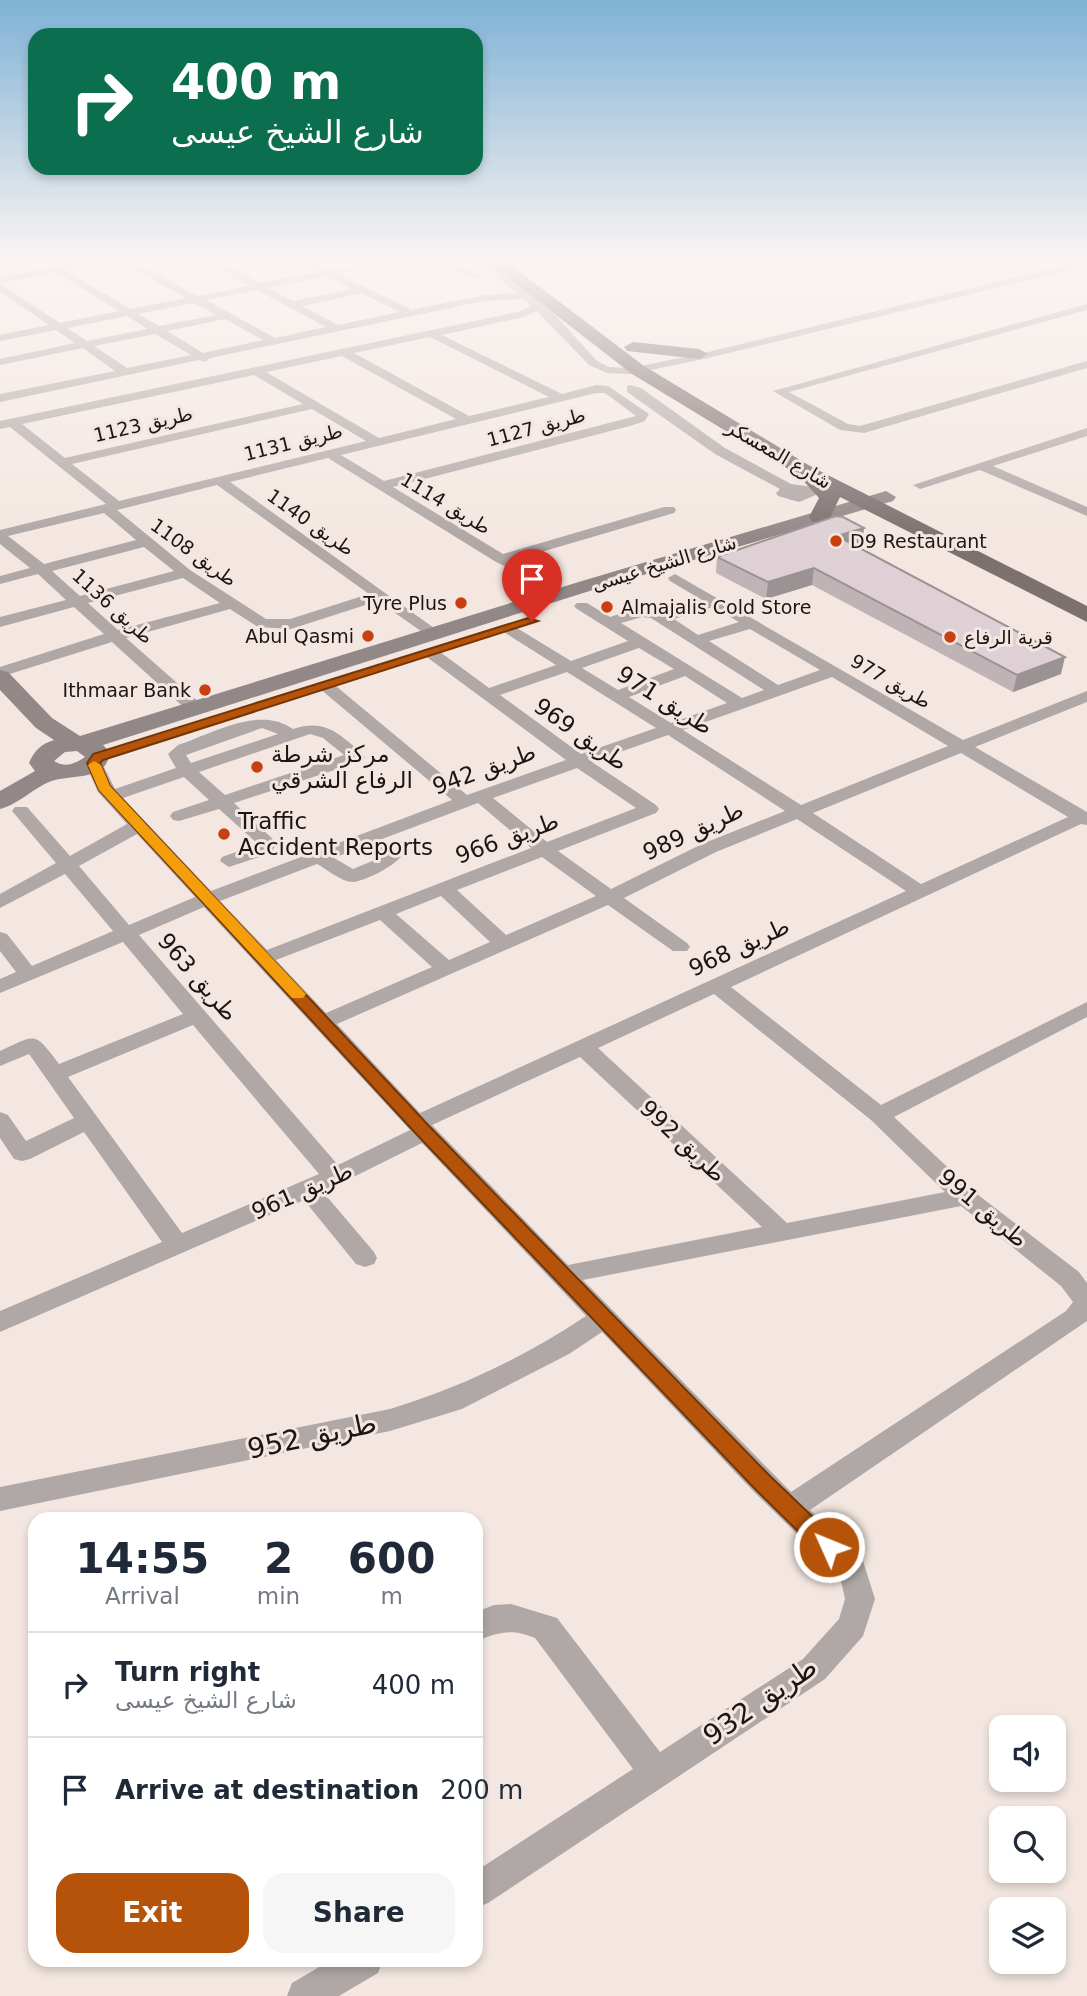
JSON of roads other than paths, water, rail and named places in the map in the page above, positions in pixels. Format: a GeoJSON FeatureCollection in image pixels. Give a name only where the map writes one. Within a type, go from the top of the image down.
{"type":"FeatureCollection","features":[{"type":"Feature","properties":{"kind":"main road","name":"شارع المعسكر"},"geometry":{"type":"LineString","coordinates":[[629,352],[803,470],[978,546],[1081,606]]}},
{"type":"Feature","properties":{"kind":"main road","name":"شارع المعسكر"},"geometry":{"type":"LineString","coordinates":[[632,352],[644,362],[785,441],[883,504],[927,536],[1081,606]]}},
{"type":"Feature","properties":{"kind":"main road"},"geometry":{"type":"LineString","coordinates":[[644,362],[705,354]]}},
{"type":"Feature","properties":{"kind":"main road"},"geometry":{"type":"LineString","coordinates":[[689,373],[694,363],[705,354]]}},
{"type":"Feature","properties":{"kind":"main road"},"geometry":{"type":"LineString","coordinates":[[803,470],[830,497],[830,521],[894,527],[927,536]]}},
{"type":"Feature","properties":{"kind":"main road"},"geometry":{"type":"LineString","coordinates":[[1081,606],[1087,625]]}},
{"type":"Feature","properties":{"kind":"street"},"geometry":{"type":"LineString","coordinates":[[3,358],[37,352]]}},
{"type":"Feature","properties":{"kind":"street"},"geometry":{"type":"LineString","coordinates":[[96,352],[125,372]]}},
{"type":"Feature","properties":{"kind":"street"},"geometry":{"type":"LineString","coordinates":[[194,352],[233,376]]}},
{"type":"Feature","properties":{"kind":"street"},"geometry":{"type":"LineString","coordinates":[[0,398],[37,381],[90,379],[221,352]]}},
{"type":"Feature","properties":{"kind":"street"},"geometry":{"type":"LineString","coordinates":[[3,424],[349,352]]}},
{"type":"Feature","properties":{"kind":"street"},"geometry":{"type":"LineString","coordinates":[[469,352],[559,397]]}},
{"type":"Feature","properties":{"kind":"street"},"geometry":{"type":"LineString","coordinates":[[583,352],[593,363],[607,370],[713,352]]}},
{"type":"Feature","properties":{"kind":"street"},"geometry":{"type":"LineString","coordinates":[[921,352],[779,391],[844,427],[860,430],[1087,364]]}},
{"type":"Feature","properties":{"kind":"street"},"geometry":{"type":"LineString","coordinates":[[345,353],[465,419]]}},
{"type":"Feature","properties":{"kind":"street"},"geometry":{"type":"LineString","coordinates":[[3,358],[37,381]]}},
{"type":"Feature","properties":{"kind":"street"},"geometry":{"type":"LineString","coordinates":[[607,370],[602,389],[637,391],[720,451],[789,488]]}},
{"type":"Feature","properties":{"kind":"street"},"geometry":{"type":"LineString","coordinates":[[258,372],[375,442]]}},
{"type":"Feature","properties":{"kind":"street"},"geometry":{"type":"LineString","coordinates":[[90,379],[119,400]]}},
{"type":"Feature","properties":{"kind":"street","name":"طريق 1131"},"geometry":{"type":"LineString","coordinates":[[0,536],[465,419],[602,389]]}},
{"type":"Feature","properties":{"kind":"street","name":"طريق 1127"},"geometry":{"type":"LineString","coordinates":[[381,486],[641,418],[643,414],[639,409],[602,389]]}},
{"type":"Feature","properties":{"kind":"street","name":"طريق 1123"},"geometry":{"type":"LineString","coordinates":[[62,461],[314,405]]}},
{"type":"Feature","properties":{"kind":"street"},"geometry":{"type":"LineString","coordinates":[[641,418],[664,412]]}},
{"type":"Feature","properties":{"kind":"street","name":"طريق 1123"},"geometry":{"type":"LineString","coordinates":[[3,424],[62,461],[111,507]]}},
{"type":"Feature","properties":{"kind":"street"},"geometry":{"type":"LineString","coordinates":[[920,485],[1087,432]]}},
{"type":"Feature","properties":{"kind":"street","name":"طريق 1114"},"geometry":{"type":"LineString","coordinates":[[329,453],[501,559],[545,581]]}},
{"type":"Feature","properties":{"kind":"street"},"geometry":{"type":"LineString","coordinates":[[982,466],[1087,512]]}},
{"type":"Feature","properties":{"kind":"street","name":"طريق 1140"},"geometry":{"type":"LineString","coordinates":[[219,480],[381,595],[431,643]]}},
{"type":"Feature","properties":{"kind":"street","name":"شارع الشيخ عيسى"},"geometry":{"type":"LineString","coordinates":[[87,752],[195,708],[431,643],[883,504]]}},
{"type":"Feature","properties":{"kind":"street","name":"طريق 1108"},"geometry":{"type":"LineString","coordinates":[[111,507],[146,542],[185,573],[263,624],[290,624],[381,595]]}},
{"type":"Feature","properties":{"kind":"street"},"geometry":{"type":"LineString","coordinates":[[501,559],[669,510]]}},
{"type":"Feature","properties":{"kind":"street","name":"شارع الشيخ عيسى"},"geometry":{"type":"LineString","coordinates":[[87,752],[326,685],[431,643],[507,628],[675,578],[830,521]]}},
{"type":"Feature","properties":{"kind":"street","name":"طريق 1136"},"geometry":{"type":"LineString","coordinates":[[0,536],[41,569],[195,708]]}},
{"type":"Feature","properties":{"kind":"street"},"geometry":{"type":"LineString","coordinates":[[0,580],[146,542]]}},
{"type":"Feature","properties":{"kind":"street"},"geometry":{"type":"LineString","coordinates":[[0,622],[185,573]]}},
{"type":"Feature","properties":{"kind":"street","name":"طريق 977"},"geometry":{"type":"LineString","coordinates":[[675,578],[1085,819]]}},
{"type":"Feature","properties":{"kind":"street"},"geometry":{"type":"LineString","coordinates":[[662,618],[715,601]]}},
{"type":"Feature","properties":{"kind":"street"},"geometry":{"type":"LineString","coordinates":[[107,792],[87,752],[44,723],[0,674],[115,636],[233,604]]}},
{"type":"Feature","properties":{"kind":"street"},"geometry":{"type":"LineString","coordinates":[[582,606],[741,704]]}},
{"type":"Feature","properties":{"kind":"street"},"geometry":{"type":"LineString","coordinates":[[609,622],[648,612],[662,618],[776,691]]}},
{"type":"Feature","properties":{"kind":"street"},"geometry":{"type":"LineString","coordinates":[[697,640],[751,623]]}},
{"type":"Feature","properties":{"kind":"street","name":"طريق 971"},"geometry":{"type":"LineString","coordinates":[[507,628],[799,811],[921,892]]}},
{"type":"Feature","properties":{"kind":"street","name":"طريق 969"},"geometry":{"type":"LineString","coordinates":[[431,643],[487,694],[650,809]]}},
{"type":"Feature","properties":{"kind":"street","name":"طريق 969"},"geometry":{"type":"LineString","coordinates":[[487,694],[566,665],[639,643]]}},
{"type":"Feature","properties":{"kind":"street"},"geometry":{"type":"LineString","coordinates":[[617,696],[684,671]]}},
{"type":"Feature","properties":{"kind":"street","name":"طريق 942"},"geometry":{"type":"LineString","coordinates":[[0,988],[209,898],[473,799],[833,671]]}},
{"type":"Feature","properties":{"kind":"street"},"geometry":{"type":"LineString","coordinates":[[326,685],[473,799],[680,947]]}},
{"type":"Feature","properties":{"kind":"street","name":"طريق 989"},"geometry":{"type":"LineString","coordinates":[[323,1022],[610,897],[709,848],[1087,696]]}},
{"type":"Feature","properties":{"kind":"street"},"geometry":{"type":"LineString","coordinates":[[44,723],[53,763],[107,792],[186,770],[309,729],[320,729],[356,757],[179,816]]}},
{"type":"Feature","properties":{"kind":"street"},"geometry":{"type":"LineString","coordinates":[[0,781],[87,752]]}},
{"type":"Feature","properties":{"kind":"street"},"geometry":{"type":"LineString","coordinates":[[10,806],[53,763]]}},
{"type":"Feature","properties":{"kind":"street"},"geometry":{"type":"LineString","coordinates":[[186,770],[268,843],[264,849],[229,860]]}},
{"type":"Feature","properties":{"kind":"street","name":"طريق 932"},"geometry":{"type":"LineString","coordinates":[[107,792],[209,898],[421,1128],[789,1508],[853,1570],[860,1599],[852,1626],[814,1669],[483,1886]]}},
{"type":"Feature","properties":{"kind":"street","name":"طريق 963"},"geometry":{"type":"LineString","coordinates":[[10,806],[68,865],[335,1178]]}},
{"type":"Feature","properties":{"kind":"street","name":"طريق 966"},"geometry":{"type":"LineString","coordinates":[[264,958],[650,809]]}},
{"type":"Feature","properties":{"kind":"street","name":"طريق 968"},"geometry":{"type":"LineString","coordinates":[[421,1128],[583,1047],[1085,819]]}},
{"type":"Feature","properties":{"kind":"street"},"geometry":{"type":"LineString","coordinates":[[0,902],[139,825]]}},
{"type":"Feature","properties":{"kind":"street"},"geometry":{"type":"LineString","coordinates":[[319,857],[352,876],[389,861],[391,856],[369,838]]}},
{"type":"Feature","properties":{"kind":"street"},"geometry":{"type":"LineString","coordinates":[[443,888],[504,944]]}},
{"type":"Feature","properties":{"kind":"street"},"geometry":{"type":"LineString","coordinates":[[382,912],[447,969]]}},
{"type":"Feature","properties":{"kind":"street"},"geometry":{"type":"LineString","coordinates":[[0,938],[29,975]]}},
{"type":"Feature","properties":{"kind":"street","name":"طريق 991"},"geometry":{"type":"LineString","coordinates":[[717,986],[879,1115],[965,1197],[1070,1279],[1081,1290],[1087,1302]]}},
{"type":"Feature","properties":{"kind":"street"},"geometry":{"type":"LineString","coordinates":[[879,1115],[1087,1009]]}},
{"type":"Feature","properties":{"kind":"street"},"geometry":{"type":"LineString","coordinates":[[54,1074],[197,1016]]}},
{"type":"Feature","properties":{"kind":"street"},"geometry":{"type":"LineString","coordinates":[[0,1059],[33,1044],[178,1246]]}},
{"type":"Feature","properties":{"kind":"street","name":"طريق 992"},"geometry":{"type":"LineString","coordinates":[[583,1047],[784,1234]]}},
{"type":"Feature","properties":{"kind":"street"},"geometry":{"type":"LineString","coordinates":[[0,1120],[22,1153],[88,1121]]}},
{"type":"Feature","properties":{"kind":"street","name":"طريق 961"},"geometry":{"type":"LineString","coordinates":[[0,1322],[335,1178],[421,1128]]}},
{"type":"Feature","properties":{"kind":"street"},"geometry":{"type":"LineString","coordinates":[[309,1189],[365,1258]]}},
{"type":"Feature","properties":{"kind":"street"},"geometry":{"type":"LineString","coordinates":[[562,1275],[965,1197]]}},
{"type":"Feature","properties":{"kind":"street"},"geometry":{"type":"LineString","coordinates":[[789,1508],[1075,1318],[1087,1302]]}},
{"type":"Feature","properties":{"kind":"street","name":"طريق 952"},"geometry":{"type":"LineString","coordinates":[[0,1499],[390,1420],[452,1401],[560,1348],[604,1318]]}},
{"type":"Feature","properties":{"kind":"street"},"geometry":{"type":"LineString","coordinates":[[483,1623],[494,1617],[522,1618],[546,1628],[656,1773]]}},
{"type":"Feature","properties":{"kind":"street"},"geometry":{"type":"LineString","coordinates":[[305,1996],[353,1967]]}},
{"type":"Feature","properties":{"kind":"place","name":"D9 Restaurant"},"geometry":{"type":"Point","coordinates":[836,541]}},
{"type":"Feature","properties":{"kind":"place","name":"Tyre Plus"},"geometry":{"type":"Point","coordinates":[461,603]}},
{"type":"Feature","properties":{"kind":"place","name":"Almajalis Cold Store"},"geometry":{"type":"Point","coordinates":[607,607]}},
{"type":"Feature","properties":{"kind":"place","name":"Abul Qasmi"},"geometry":{"type":"Point","coordinates":[368,636]}},
{"type":"Feature","properties":{"kind":"place","name":"قرية الرفاع"},"geometry":{"type":"Point","coordinates":[950,637]}},
{"type":"Feature","properties":{"kind":"place","name":"Ithmaar Bank"},"geometry":{"type":"Point","coordinates":[205,690]}},
{"type":"Feature","properties":{"kind":"place","name":"مركز شرطة الرفاع الشرقي"},"geometry":{"type":"Point","coordinates":[257,767]}},
{"type":"Feature","properties":{"kind":"place","name":"Traffic Accident Reports"},"geometry":{"type":"Point","coordinates":[224,834]}}]}
